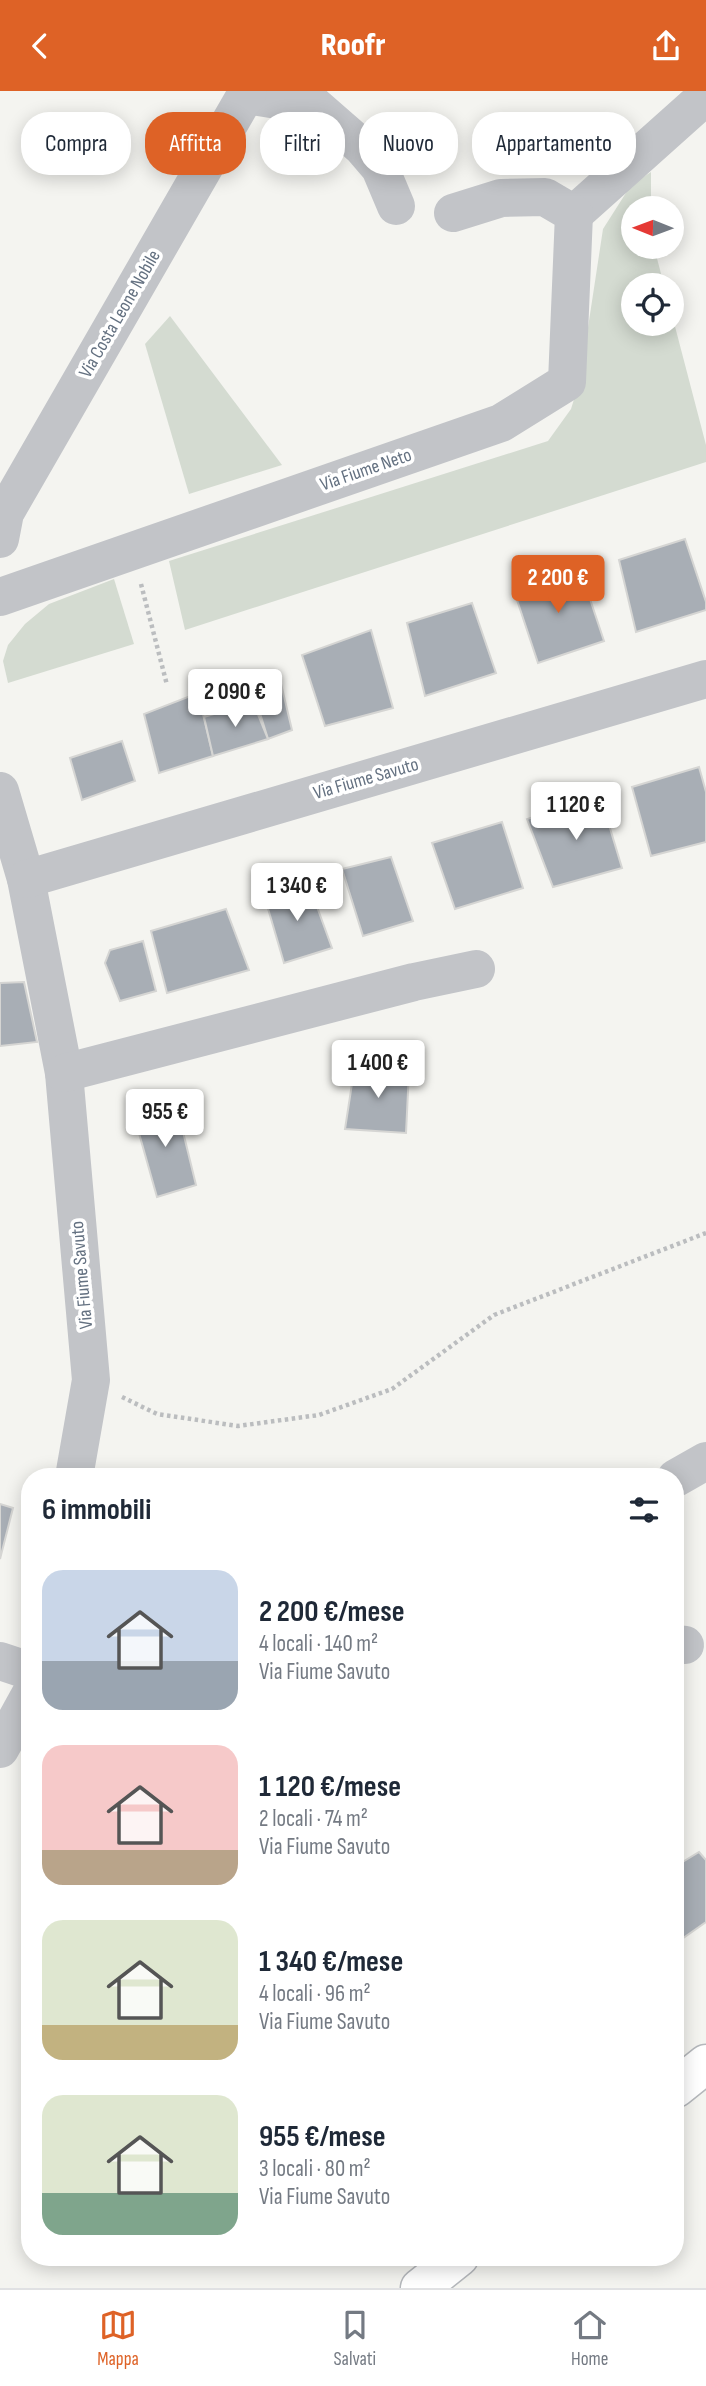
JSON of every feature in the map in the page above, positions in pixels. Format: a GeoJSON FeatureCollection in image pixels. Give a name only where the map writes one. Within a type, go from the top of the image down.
{"type":"FeatureCollection","features":[{"type":"Feature","properties":{"kind":"main road"},"geometry":{"type":"LineString","coordinates":[[684,2082],[706,2064]]}},
{"type":"Feature","properties":{"kind":"main road"},"geometry":{"type":"LineString","coordinates":[[420,2288],[448,2266]]}},
{"type":"Feature","properties":{"kind":"street"},"geometry":{"type":"LineString","coordinates":[[247,93],[315,106],[362,147],[380,168],[396,206]]}},
{"type":"Feature","properties":{"kind":"street","name":"Via Costa Leone Nobile"},"geometry":{"type":"LineString","coordinates":[[0,539],[5,513],[247,93]]}},
{"type":"Feature","properties":{"kind":"street"},"geometry":{"type":"LineString","coordinates":[[453,213],[501,198],[545,197],[574,214],[706,96]]}},
{"type":"Feature","properties":{"kind":"street","name":"Via Fiume Neto"},"geometry":{"type":"LineString","coordinates":[[0,597],[501,423],[567,382],[574,214]]}},
{"type":"Feature","properties":{"kind":"street","name":"Via Fiume Savuto"},"geometry":{"type":"LineString","coordinates":[[26,879],[706,679]]}},
{"type":"Feature","properties":{"kind":"street","name":"Via Fiume Savuto"},"geometry":{"type":"LineString","coordinates":[[0,791],[26,879],[64,1073],[91,1380],[76,1468]]}},
{"type":"Feature","properties":{"kind":"street"},"geometry":{"type":"LineString","coordinates":[[64,1073],[414,982],[476,969]]}},
{"type":"Feature","properties":{"kind":"street"},"geometry":{"type":"LineString","coordinates":[[684,1473],[706,1461]]}},
{"type":"Feature","properties":{"kind":"street"},"geometry":{"type":"LineString","coordinates":[[0,1661],[21,1668]]}},
{"type":"Feature","properties":{"kind":"street"},"geometry":{"type":"LineString","coordinates":[[0,1749],[21,1711]]}},
{"type":"Feature","properties":{"kind":"path"},"geometry":{"type":"LineString","coordinates":[[130,551],[167,685]]}},
{"type":"Feature","properties":{"kind":"path"},"geometry":{"type":"LineString","coordinates":[[91,1380],[158,1414],[238,1426],[319,1415],[392,1389],[494,1315],[706,1233]]}},
{"type":"Feature","properties":{"kind":"shaded area"},"geometry":{"type":"Polygon","coordinates":[[[651,172],[651,196],[624,196],[631,185],[651,172]]]}},
{"type":"Feature","properties":{"kind":"shaded area"},"geometry":{"type":"Polygon","coordinates":[[[621,201],[621,259],[657,259],[661,273],[621,273],[621,336],[677,336],[706,445],[706,462],[185,630],[169,561],[548,441],[571,409],[580,380],[603,229],[621,201]]]}},
{"type":"Feature","properties":{"kind":"shaded area"},"geometry":{"type":"Polygon","coordinates":[[[170,316],[282,465],[189,494],[145,344],[170,316]]]}},
{"type":"Feature","properties":{"kind":"shaded area"},"geometry":{"type":"Polygon","coordinates":[[[114,579],[134,644],[8,683],[3,661],[8,645],[25,624],[49,604],[114,579]]]}},
{"type":"Feature","properties":{"kind":"building"},"geometry":{"type":"Polygon","coordinates":[[[685,539],[706,602],[706,610],[636,632],[619,560],[685,539]]]}},
{"type":"Feature","properties":{"kind":"building"},"geometry":{"type":"Polygon","coordinates":[[[579,566],[604,641],[538,663],[513,588],[579,566]]]}},
{"type":"Feature","properties":{"kind":"building"},"geometry":{"type":"Polygon","coordinates":[[[472,603],[496,673],[425,696],[407,623],[472,603]]]}},
{"type":"Feature","properties":{"kind":"building"},"geometry":{"type":"Polygon","coordinates":[[[371,630],[393,708],[325,726],[302,655],[371,630]]]}},
{"type":"Feature","properties":{"kind":"building"},"geometry":{"type":"Polygon","coordinates":[[[278,671],[292,730],[268,739],[249,678],[278,671]]]}},
{"type":"Feature","properties":{"kind":"building"},"geometry":{"type":"Polygon","coordinates":[[[198,693],[213,756],[159,773],[144,714],[198,693]]]}},
{"type":"Feature","properties":{"kind":"building"},"geometry":{"type":"Polygon","coordinates":[[[253,702],[268,739],[213,756],[204,717],[253,702]]]}},
{"type":"Feature","properties":{"kind":"building"},"geometry":{"type":"Polygon","coordinates":[[[122,741],[135,781],[82,800],[70,758],[122,741]]]}},
{"type":"Feature","properties":{"kind":"building"},"geometry":{"type":"Polygon","coordinates":[[[699,767],[706,792],[706,842],[651,856],[632,787],[699,767]]]}},
{"type":"Feature","properties":{"kind":"building"},"geometry":{"type":"Polygon","coordinates":[[[600,795],[622,868],[553,887],[527,819],[600,795]]]}},
{"type":"Feature","properties":{"kind":"building"},"geometry":{"type":"Polygon","coordinates":[[[502,822],[523,888],[455,909],[432,843],[502,822]]]}},
{"type":"Feature","properties":{"kind":"building"},"geometry":{"type":"Polygon","coordinates":[[[391,857],[413,921],[363,936],[342,869],[391,857]]]}},
{"type":"Feature","properties":{"kind":"building"},"geometry":{"type":"Polygon","coordinates":[[[308,882],[332,948],[284,963],[264,895],[308,882]]]}},
{"type":"Feature","properties":{"kind":"building"},"geometry":{"type":"Polygon","coordinates":[[[226,909],[249,970],[167,993],[151,931],[226,909]]]}},
{"type":"Feature","properties":{"kind":"building"},"geometry":{"type":"Polygon","coordinates":[[[143,941],[156,991],[120,1001],[105,963],[110,950],[143,941]]]}},
{"type":"Feature","properties":{"kind":"building"},"geometry":{"type":"Polygon","coordinates":[[[24,982],[37,1042],[0,1046],[0,983],[24,982]]]}},
{"type":"Feature","properties":{"kind":"building"},"geometry":{"type":"Polygon","coordinates":[[[355,1064],[409,1071],[406,1133],[345,1129],[355,1064]]]}},
{"type":"Feature","properties":{"kind":"building"},"geometry":{"type":"Polygon","coordinates":[[[176,1103],[196,1185],[157,1197],[133,1112],[176,1103]]]}},
{"type":"Feature","properties":{"kind":"building"},"geometry":{"type":"Polygon","coordinates":[[[0,1504],[13,1508],[0,1559],[0,1504]]]}},
{"type":"Feature","properties":{"kind":"building"},"geometry":{"type":"Polygon","coordinates":[[[699,1852],[706,1860],[706,1922],[684,1937],[684,1861],[699,1852]]]}}]}
